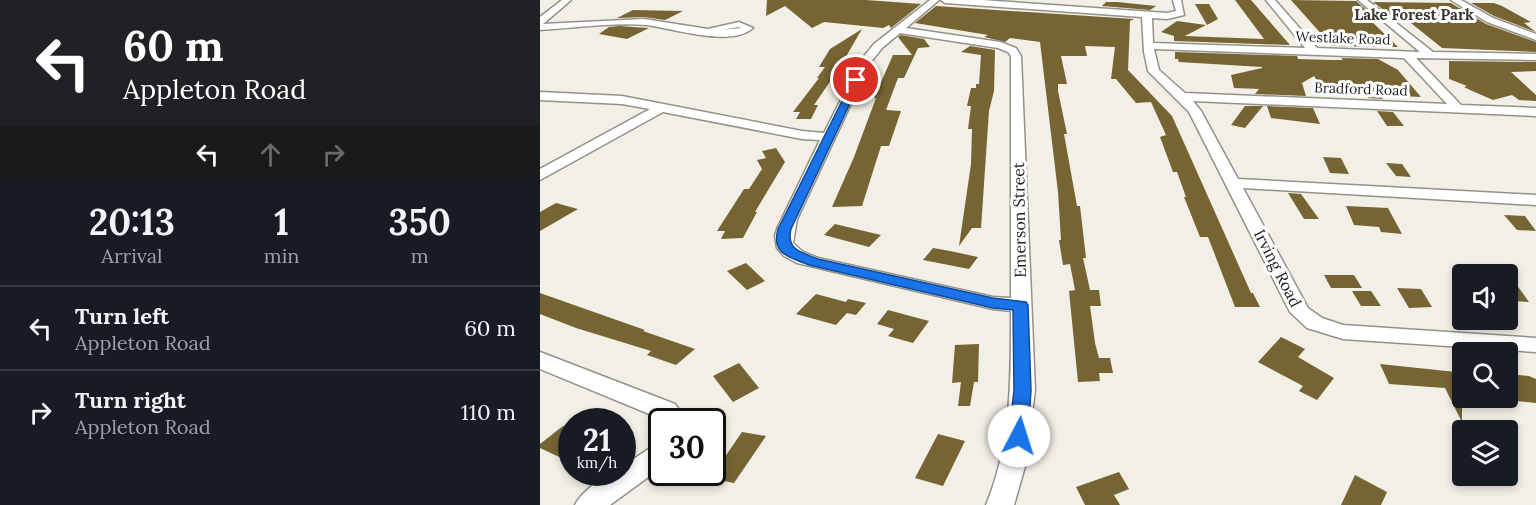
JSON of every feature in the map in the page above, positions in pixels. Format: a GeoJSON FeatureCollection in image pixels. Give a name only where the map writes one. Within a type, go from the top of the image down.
{"type":"FeatureCollection","features":[{"type":"Feature","properties":{"kind":"street"},"geometry":{"type":"LineString","coordinates":[[540,22],[567,0]]}},
{"type":"Feature","properties":{"kind":"street"},"geometry":{"type":"LineString","coordinates":[[935,0],[868,57],[784,229],[782,238],[790,253],[813,262],[993,303],[1020,305]]}},
{"type":"Feature","properties":{"kind":"street"},"geometry":{"type":"LineString","coordinates":[[945,0],[1083,5],[1148,15],[1178,14],[1181,10],[1177,0]]}},
{"type":"Feature","properties":{"kind":"street"},"geometry":{"type":"LineString","coordinates":[[1270,0],[1314,52]]}},
{"type":"Feature","properties":{"kind":"street"},"geometry":{"type":"LineString","coordinates":[[1362,0],[1431,56]]}},
{"type":"Feature","properties":{"kind":"street"},"geometry":{"type":"LineString","coordinates":[[1455,0],[1490,20],[1536,37]]}},
{"type":"Feature","properties":{"kind":"street","name":"Irving Road"},"geometry":{"type":"LineString","coordinates":[[1148,15],[1154,71],[1184,97],[1195,111],[1235,183],[1300,312],[1318,326],[1343,332],[1536,345]]}},
{"type":"Feature","properties":{"kind":"street"},"geometry":{"type":"LineString","coordinates":[[540,27],[634,21],[708,32]]}},
{"type":"Feature","properties":{"kind":"street","name":"Emerson Street"},"geometry":{"type":"LineString","coordinates":[[898,30],[1000,45],[1012,50],[1016,56],[1023,390],[1019,436],[1009,481],[1000,505]]}},
{"type":"Feature","properties":{"kind":"street","name":"Westlake Road"},"geometry":{"type":"LineString","coordinates":[[1150,46],[1431,56],[1536,57]]}},
{"type":"Feature","properties":{"kind":"street"},"geometry":{"type":"LineString","coordinates":[[1407,55],[1457,108]]}},
{"type":"Feature","properties":{"kind":"street"},"geometry":{"type":"LineString","coordinates":[[540,96],[616,99],[802,135],[829,137]]}},
{"type":"Feature","properties":{"kind":"street","name":"Bradford Road"},"geometry":{"type":"LineString","coordinates":[[1184,97],[1536,112]]}},
{"type":"Feature","properties":{"kind":"street"},"geometry":{"type":"LineString","coordinates":[[540,175],[661,108]]}},
{"type":"Feature","properties":{"kind":"street"},"geometry":{"type":"LineString","coordinates":[[1235,183],[1536,200]]}},
{"type":"Feature","properties":{"kind":"street"},"geometry":{"type":"LineString","coordinates":[[540,360],[660,408]]}},
{"type":"Feature","properties":{"kind":"street"},"geometry":{"type":"LineString","coordinates":[[589,505],[648,463]]}},
{"type":"Feature","properties":{"kind":"building"},"geometry":{"type":"Polygon","coordinates":[[[767,0],[866,0],[921,4],[891,28],[889,25],[883,28],[824,22],[812,28],[785,6],[766,16],[767,0]]]}},
{"type":"Feature","properties":{"kind":"building"},"geometry":{"type":"Polygon","coordinates":[[[1235,0],[1251,0],[1290,45],[1174,41],[1174,36],[1161,32],[1177,21],[1206,25],[1185,36],[1264,39],[1235,0]]]}},
{"type":"Feature","properties":{"kind":"building"},"geometry":{"type":"Polygon","coordinates":[[[1291,0],[1356,1],[1371,14],[1364,14],[1398,47],[1332,46],[1291,0]]]}},
{"type":"Feature","properties":{"kind":"building"},"geometry":{"type":"Polygon","coordinates":[[[1106,2],[1156,6],[1150,10],[1102,6],[1106,2]]]}},
{"type":"Feature","properties":{"kind":"building"},"geometry":{"type":"Polygon","coordinates":[[[1373,2],[1451,3],[1486,24],[1536,42],[1536,52],[1442,48],[1401,15],[1389,14],[1373,2]]]}},
{"type":"Feature","properties":{"kind":"building"},"geometry":{"type":"Polygon","coordinates":[[[1471,3],[1494,3],[1502,6],[1531,22],[1524,23],[1536,32],[1494,16],[1471,3]]]}},
{"type":"Feature","properties":{"kind":"building"},"geometry":{"type":"Polygon","coordinates":[[[1195,4],[1209,4],[1218,19],[1207,25],[1195,4]]]}},
{"type":"Feature","properties":{"kind":"building"},"geometry":{"type":"Polygon","coordinates":[[[936,6],[1134,19],[1130,21],[1128,70],[1172,116],[1251,293],[1260,307],[1235,307],[1208,237],[1200,237],[1177,172],[1173,172],[1160,137],[1166,135],[1151,102],[1136,103],[1116,79],[1111,79],[1115,47],[1085,46],[1087,56],[1061,56],[1067,84],[1058,84],[1058,91],[1067,134],[1064,134],[1077,206],[1080,206],[1086,258],[1083,258],[1090,290],[1099,290],[1101,306],[1090,306],[1095,343],[1099,358],[1110,358],[1113,373],[1099,373],[1100,381],[1078,382],[1069,291],[1075,290],[1070,264],[1063,265],[1059,240],[1061,240],[1058,192],[1040,42],[1010,38],[1005,42],[984,37],[988,35],[915,23],[936,6]]]}},
{"type":"Feature","properties":{"kind":"building"},"geometry":{"type":"Polygon","coordinates":[[[633,10],[683,11],[665,20],[644,17],[617,18],[633,10]]]}},
{"type":"Feature","properties":{"kind":"building"},"geometry":{"type":"Polygon","coordinates":[[[609,27],[649,28],[627,39],[599,34],[609,27]]]}},
{"type":"Feature","properties":{"kind":"building"},"geometry":{"type":"Polygon","coordinates":[[[862,29],[814,105],[818,105],[811,119],[796,119],[800,112],[793,112],[819,78],[817,78],[825,67],[819,67],[830,49],[862,29]]]}},
{"type":"Feature","properties":{"kind":"building"},"geometry":{"type":"Polygon","coordinates":[[[901,35],[924,39],[930,47],[918,48],[904,78],[898,78],[886,110],[901,111],[889,146],[881,146],[862,206],[832,207],[893,55],[912,55],[898,37],[901,35]]]}},
{"type":"Feature","properties":{"kind":"building"},"geometry":{"type":"Polygon","coordinates":[[[970,46],[995,50],[994,91],[989,111],[981,228],[972,228],[959,246],[971,164],[972,129],[968,129],[971,106],[967,106],[971,88],[976,88],[976,84],[979,84],[981,55],[961,52],[970,46]]]}},
{"type":"Feature","properties":{"kind":"building"},"geometry":{"type":"Polygon","coordinates":[[[1175,52],[1297,56],[1298,59],[1378,59],[1398,70],[1421,97],[1380,95],[1383,99],[1368,98],[1365,94],[1325,92],[1314,76],[1302,83],[1306,96],[1255,94],[1259,89],[1234,88],[1231,75],[1262,67],[1179,62],[1175,59],[1175,52]]]}},
{"type":"Feature","properties":{"kind":"building"},"geometry":{"type":"Polygon","coordinates":[[[1449,61],[1536,62],[1536,71],[1511,72],[1536,95],[1536,101],[1519,100],[1512,95],[1493,100],[1470,90],[1464,87],[1467,86],[1449,79],[1449,61]]]}},
{"type":"Feature","properties":{"kind":"building"},"geometry":{"type":"Polygon","coordinates":[[[1245,106],[1263,106],[1245,128],[1231,125],[1245,106]]]}},
{"type":"Feature","properties":{"kind":"building"},"geometry":{"type":"Polygon","coordinates":[[[1267,106],[1313,108],[1320,124],[1271,118],[1267,106]]]}},
{"type":"Feature","properties":{"kind":"building"},"geometry":{"type":"Polygon","coordinates":[[[1377,111],[1393,112],[1404,126],[1387,126],[1377,111]]]}},
{"type":"Feature","properties":{"kind":"building"},"geometry":{"type":"Polygon","coordinates":[[[776,148],[785,162],[755,212],[757,212],[743,238],[721,239],[725,231],[717,231],[744,189],[749,189],[762,169],[757,160],[766,158],[762,151],[776,148]]]}},
{"type":"Feature","properties":{"kind":"building"},"geometry":{"type":"Polygon","coordinates":[[[1323,157],[1341,158],[1349,174],[1330,173],[1323,157]]]}},
{"type":"Feature","properties":{"kind":"building"},"geometry":{"type":"Polygon","coordinates":[[[1386,163],[1402,164],[1411,177],[1396,176],[1386,163]]]}},
{"type":"Feature","properties":{"kind":"building"},"geometry":{"type":"Polygon","coordinates":[[[1288,193],[1301,194],[1319,219],[1304,219],[1288,193]]]}},
{"type":"Feature","properties":{"kind":"building"},"geometry":{"type":"Polygon","coordinates":[[[556,203],[578,209],[540,231],[540,212],[556,203]]]}},
{"type":"Feature","properties":{"kind":"building"},"geometry":{"type":"Polygon","coordinates":[[[1346,206],[1388,208],[1402,234],[1381,232],[1379,227],[1354,225],[1346,206]]]}},
{"type":"Feature","properties":{"kind":"building"},"geometry":{"type":"Polygon","coordinates":[[[1504,215],[1525,216],[1536,231],[1517,230],[1504,215]]]}},
{"type":"Feature","properties":{"kind":"building"},"geometry":{"type":"Polygon","coordinates":[[[835,224],[881,235],[869,247],[824,235],[835,224]]]}},
{"type":"Feature","properties":{"kind":"building"},"geometry":{"type":"Polygon","coordinates":[[[933,248],[978,257],[969,269],[923,260],[933,248]]]}},
{"type":"Feature","properties":{"kind":"building"},"geometry":{"type":"Polygon","coordinates":[[[746,263],[765,281],[747,290],[727,271],[746,263]]]}},
{"type":"Feature","properties":{"kind":"building"},"geometry":{"type":"Polygon","coordinates":[[[1324,275],[1354,275],[1362,288],[1331,288],[1324,275]]]}},
{"type":"Feature","properties":{"kind":"building"},"geometry":{"type":"Polygon","coordinates":[[[1518,287],[1529,302],[1518,301],[1518,287]]]}},
{"type":"Feature","properties":{"kind":"building"},"geometry":{"type":"Polygon","coordinates":[[[1397,288],[1421,289],[1432,307],[1409,308],[1397,288]]]}},
{"type":"Feature","properties":{"kind":"building"},"geometry":{"type":"Polygon","coordinates":[[[1352,291],[1371,291],[1381,306],[1361,306],[1352,291]]]}},
{"type":"Feature","properties":{"kind":"building"},"geometry":{"type":"Polygon","coordinates":[[[540,293],[695,349],[676,365],[647,355],[651,351],[576,328],[540,314],[540,293]]]}},
{"type":"Feature","properties":{"kind":"building"},"geometry":{"type":"Polygon","coordinates":[[[816,294],[846,302],[848,299],[866,303],[856,315],[847,313],[836,325],[796,314],[816,294]]]}},
{"type":"Feature","properties":{"kind":"building"},"geometry":{"type":"Polygon","coordinates":[[[888,310],[929,321],[913,343],[888,336],[894,329],[877,324],[888,310]]]}},
{"type":"Feature","properties":{"kind":"building"},"geometry":{"type":"Polygon","coordinates":[[[1281,337],[1305,349],[1298,357],[1334,378],[1317,400],[1299,391],[1303,386],[1258,362],[1281,337]]]}},
{"type":"Feature","properties":{"kind":"building"},"geometry":{"type":"Polygon","coordinates":[[[979,344],[978,382],[974,382],[970,406],[958,406],[961,382],[952,383],[955,345],[979,344]]]}},
{"type":"Feature","properties":{"kind":"building"},"geometry":{"type":"Polygon","coordinates":[[[739,363],[759,388],[733,402],[713,376],[739,363]]]}},
{"type":"Feature","properties":{"kind":"building"},"geometry":{"type":"Polygon","coordinates":[[[1380,364],[1452,372],[1452,402],[1445,388],[1389,384],[1380,364]]]}},
{"type":"Feature","properties":{"kind":"building"},"geometry":{"type":"Polygon","coordinates":[[[1518,375],[1536,379],[1536,403],[1518,401],[1518,375]]]}},
{"type":"Feature","properties":{"kind":"building"},"geometry":{"type":"Polygon","coordinates":[[[1455,408],[1462,408],[1461,420],[1455,408]]]}},
{"type":"Feature","properties":{"kind":"building"},"geometry":{"type":"Polygon","coordinates":[[[558,430],[558,456],[540,448],[540,444],[558,430]]]}},
{"type":"Feature","properties":{"kind":"building"},"geometry":{"type":"Polygon","coordinates":[[[742,432],[766,436],[734,483],[726,481],[726,455],[742,432]]]}},
{"type":"Feature","properties":{"kind":"building"},"geometry":{"type":"Polygon","coordinates":[[[938,434],[965,441],[943,486],[915,478],[938,434]]]}},
{"type":"Feature","properties":{"kind":"building"},"geometry":{"type":"Polygon","coordinates":[[[1119,472],[1129,489],[1114,495],[1120,505],[1085,505],[1076,487],[1119,472]]]}},
{"type":"Feature","properties":{"kind":"building"},"geometry":{"type":"Polygon","coordinates":[[[1355,475],[1387,492],[1381,505],[1341,505],[1355,475]]]}},
{"type":"Feature","properties":{"kind":"district","name":"Lake Forest Park"},"geometry":{"type":"Point","coordinates":[1414,14]}},
{"type":"Feature","properties":{"kind":"route"},"geometry":{"type":"LineString","coordinates":[[856,80],[784,229],[782,238],[784,246],[790,253],[813,262],[993,303],[1020,305],[1023,390],[1019,436]]}}]}
